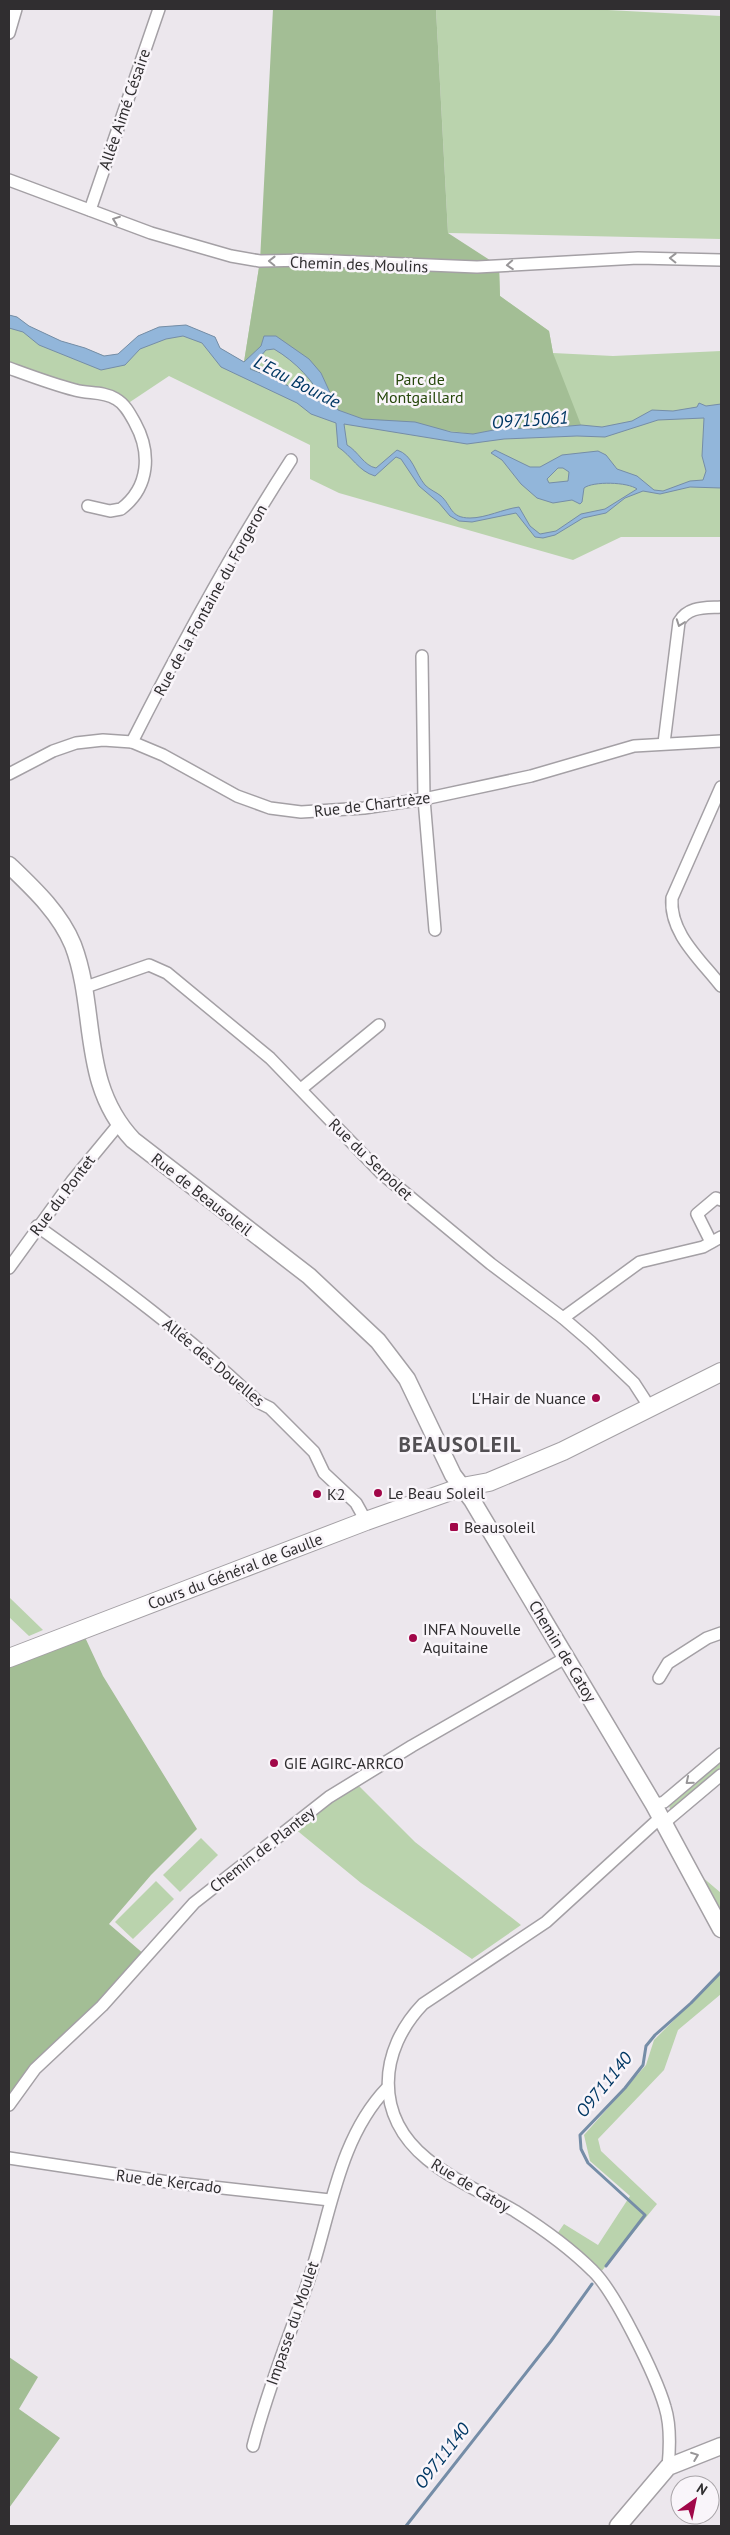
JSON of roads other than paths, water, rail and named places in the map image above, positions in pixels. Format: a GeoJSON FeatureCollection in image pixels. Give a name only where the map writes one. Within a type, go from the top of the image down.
{"type":"FeatureCollection","features":[{"type":"Feature","properties":{"kind":"main road","name":"Cours du Général de Gaulle"},"geometry":{"type":"LineString","coordinates":[[9,1658],[366,1521],[462,1487],[489,1482],[563,1451],[721,1362]]}},
{"type":"Feature","properties":{"kind":"main road"},"geometry":{"type":"LineString","coordinates":[[654,1401],[721,1367]]}},
{"type":"Feature","properties":{"kind":"main road","name":"Cours du Général de Gaulle"},"geometry":{"type":"LineString","coordinates":[[462,1487],[474,1478],[721,1372]]}},
{"type":"Feature","properties":{"kind":"street"},"geometry":{"type":"LineString","coordinates":[[9,33],[16,9]]}},
{"type":"Feature","properties":{"kind":"street","name":"Allée Aimé Césaire"},"geometry":{"type":"LineString","coordinates":[[90,210],[159,9]]}},
{"type":"Feature","properties":{"kind":"street","name":"Chemin des Moulins"},"geometry":{"type":"LineString","coordinates":[[9,180],[192,245],[260,261],[309,260],[477,267],[601,259],[721,260]]}},
{"type":"Feature","properties":{"kind":"street"},"geometry":{"type":"LineString","coordinates":[[9,368],[76,391],[111,396],[122,404],[131,416],[143,440],[146,453],[145,473],[139,488],[130,501],[121,509],[110,511],[88,506]]}},
{"type":"Feature","properties":{"kind":"street","name":"Rue de la Fontaine du Forgeron"},"geometry":{"type":"LineString","coordinates":[[132,742],[171,666],[291,460]]}},
{"type":"Feature","properties":{"kind":"street"},"geometry":{"type":"LineString","coordinates":[[664,742],[679,622],[682,616],[693,609],[721,607]]}},
{"type":"Feature","properties":{"kind":"street"},"geometry":{"type":"LineString","coordinates":[[422,656],[424,799],[435,930]]}},
{"type":"Feature","properties":{"kind":"street","name":"Rue de Chartrèze"},"geometry":{"type":"LineString","coordinates":[[9,774],[53,751],[76,742],[103,740],[132,742],[163,755],[237,796],[270,808],[301,812],[364,808],[424,799],[530,776],[607,752],[664,742],[721,741]]}},
{"type":"Feature","properties":{"kind":"street"},"geometry":{"type":"LineString","coordinates":[[721,787],[672,898],[671,911],[680,935],[721,986]]}},
{"type":"Feature","properties":{"kind":"street","name":"Rue de Beausoleil"},"geometry":{"type":"LineString","coordinates":[[9,865],[43,899],[66,930],[74,949],[83,988],[96,1073],[108,1104],[119,1124],[133,1140],[309,1276],[378,1341],[407,1379],[450,1468],[462,1487]]}},
{"type":"Feature","properties":{"kind":"street"},"geometry":{"type":"LineString","coordinates":[[434,918],[446,918]]}},
{"type":"Feature","properties":{"kind":"street","name":"Rue du Serpolet"},"geometry":{"type":"LineString","coordinates":[[83,988],[141,967],[149,965],[158,967],[270,1058],[381,1173],[490,1264],[563,1318],[654,1401]]}},
{"type":"Feature","properties":{"kind":"street"},"geometry":{"type":"LineString","coordinates":[[300,1089],[372,1026]]}},
{"type":"Feature","properties":{"kind":"street","name":"Rue du Pontet"},"geometry":{"type":"LineString","coordinates":[[9,1268],[37,1226],[119,1124]]}},
{"type":"Feature","properties":{"kind":"street"},"geometry":{"type":"LineString","coordinates":[[710,1242],[697,1214],[716,1198],[721,1200]]}},
{"type":"Feature","properties":{"kind":"street","name":"Allée des Douelles"},"geometry":{"type":"LineString","coordinates":[[37,1226],[146,1306],[258,1402],[270,1408],[314,1452],[324,1473],[356,1503],[366,1521]]}},
{"type":"Feature","properties":{"kind":"street"},"geometry":{"type":"LineString","coordinates":[[563,1318],[640,1262],[682,1253],[721,1237]]}},
{"type":"Feature","properties":{"kind":"street","name":"Chemin de Catoy"},"geometry":{"type":"LineString","coordinates":[[462,1487],[472,1500],[567,1657],[660,1815],[721,1929]]}},
{"type":"Feature","properties":{"kind":"street"},"geometry":{"type":"LineString","coordinates":[[659,1678],[668,1663],[707,1638],[721,1633]]}},
{"type":"Feature","properties":{"kind":"street","name":"Chemin de Plantey"},"geometry":{"type":"LineString","coordinates":[[9,2105],[35,2069],[102,2006],[194,1903],[329,1797],[398,1754],[567,1657]]}},
{"type":"Feature","properties":{"kind":"street"},"geometry":{"type":"LineString","coordinates":[[660,1815],[664,1802],[721,1754]]}},
{"type":"Feature","properties":{"kind":"street"},"geometry":{"type":"LineString","coordinates":[[660,1815],[721,1775]]}},
{"type":"Feature","properties":{"kind":"street","name":"Rue de Catoy"},"geometry":{"type":"LineString","coordinates":[[660,1815],[546,1922],[423,2004],[409,2018],[392,2050],[388,2088],[395,2119],[426,2158],[549,2234],[586,2264],[603,2282],[650,2369],[666,2408],[670,2447],[668,2467]]}},
{"type":"Feature","properties":{"kind":"street","name":"Impasse du Moulet"},"geometry":{"type":"LineString","coordinates":[[253,2446],[268,2389],[310,2274],[330,2200],[361,2124],[375,2101],[388,2088]]}},
{"type":"Feature","properties":{"kind":"street","name":"Rue de Kercado"},"geometry":{"type":"LineString","coordinates":[[9,2158],[168,2182],[330,2200]]}},
{"type":"Feature","properties":{"kind":"street"},"geometry":{"type":"LineString","coordinates":[[618,2526],[668,2467],[721,2446]]}},
{"type":"Feature","properties":{"kind":"water"},"geometry":{"type":"Polygon","coordinates":[[[9,315],[17,317],[29,326],[61,341],[104,356],[118,354],[138,336],[159,327],[186,325],[215,337],[220,348],[244,362],[261,346],[264,336],[276,336],[309,359],[321,373],[338,410],[363,419],[415,422],[451,432],[473,434],[504,428],[535,429],[581,425],[602,427],[632,421],[652,410],[673,411],[697,407],[699,403],[706,406],[721,404],[721,488],[690,487],[660,494],[643,491],[625,498],[606,513],[583,518],[555,535],[543,538],[535,537],[516,513],[472,522],[459,521],[450,516],[439,503],[419,486],[401,459],[396,457],[375,476],[369,474],[338,447],[336,423],[311,414],[297,403],[221,367],[202,343],[183,336],[166,339],[140,349],[125,365],[101,370],[39,345],[23,332],[9,328],[9,315]],[[274,349],[266,350],[250,369],[325,404],[304,373],[274,349]],[[704,418],[658,420],[605,437],[577,436],[504,439],[467,444],[344,424],[347,445],[364,461],[376,468],[397,450],[402,452],[410,460],[425,485],[441,496],[455,514],[476,518],[519,507],[530,526],[540,534],[556,531],[581,514],[605,509],[637,489],[619,484],[595,484],[584,488],[580,504],[572,500],[553,503],[537,498],[521,484],[502,460],[491,453],[495,450],[530,467],[540,467],[562,455],[598,451],[606,455],[617,469],[637,476],[654,490],[663,491],[690,481],[703,480],[706,471],[702,456],[704,418]],[[558,468],[547,479],[549,483],[568,481],[569,472],[563,468],[558,468]]]}},
{"type":"Feature","properties":{"kind":"waterway","name":"O9711140"},"geometry":{"type":"LineString","coordinates":[[606,2266],[645,2215],[588,2163],[581,2149],[580,2135],[625,2088],[643,2065],[646,2046],[655,2035],[691,2003],[721,1972]]}},
{"type":"Feature","properties":{"kind":"waterway","name":"O9711140"},"geometry":{"type":"LineString","coordinates":[[406,2526],[551,2341],[592,2284]]}},
{"type":"Feature","properties":{"kind":"place","name":"L'Hair de Nuance"},"geometry":{"type":"Point","coordinates":[596,1398]}},
{"type":"Feature","properties":{"kind":"place","name":"Le Beau Soleil"},"geometry":{"type":"Point","coordinates":[378,1493]}},
{"type":"Feature","properties":{"kind":"place","name":"K2"},"geometry":{"type":"Point","coordinates":[317,1494]}},
{"type":"Feature","properties":{"kind":"place","name":"Beausoleil"},"geometry":{"type":"Point","coordinates":[454,1527]}},
{"type":"Feature","properties":{"kind":"place","name":"INFA Nouvelle Aquitaine"},"geometry":{"type":"Point","coordinates":[413,1638]}},
{"type":"Feature","properties":{"kind":"place","name":"GIE AGIRC-ARRCO"},"geometry":{"type":"Point","coordinates":[274,1763]}},
{"type":"Feature","properties":{"kind":"district","name":"BEAUSOLEIL"},"geometry":{"type":"Point","coordinates":[460,1445]}},
{"type":"Feature","properties":{"kind":"park label","name":"Parc de Montgaillard"},"geometry":{"type":"Point","coordinates":[420,388]}},
{"type":"Feature","properties":{"kind":"water label","name":"L'Eau Bourde"},"geometry":{"type":"Point","coordinates":[297,382]}},
{"type":"Feature","properties":{"kind":"water label","name":"O9715061"},"geometry":{"type":"Point","coordinates":[530,420]}}]}
